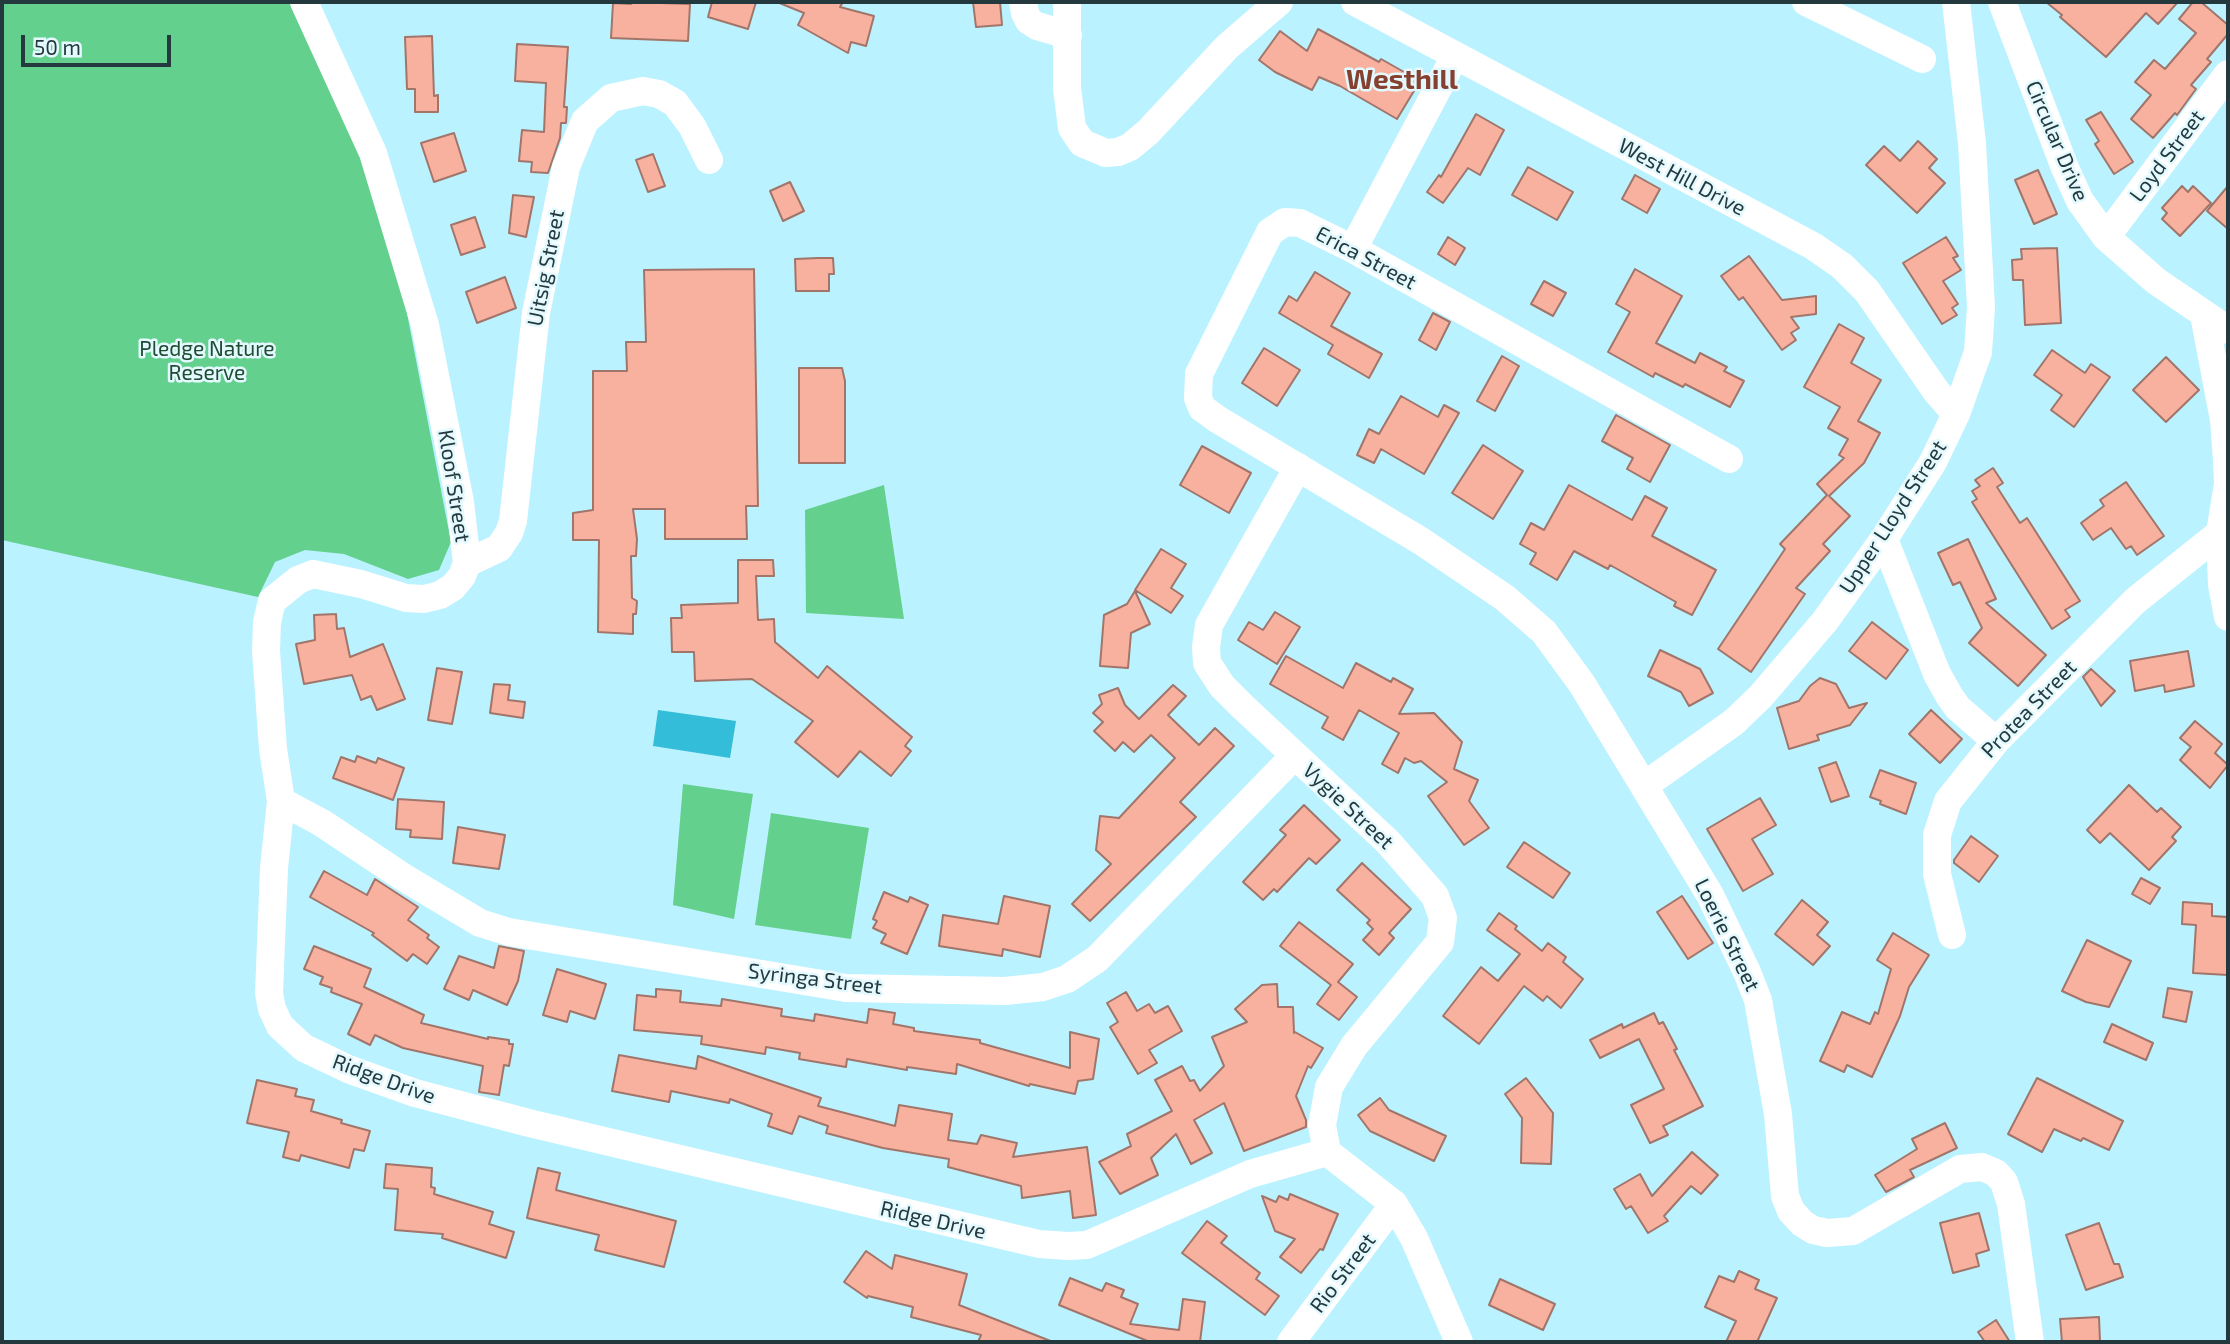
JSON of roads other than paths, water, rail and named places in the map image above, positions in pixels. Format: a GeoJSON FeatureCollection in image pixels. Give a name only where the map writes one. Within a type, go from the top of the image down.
{"type":"FeatureCollection","features":[{"type":"Feature","properties":{"kind":"street","name":"Kloof Street"},"geometry":{"type":"LineString","coordinates":[[304,2],[373,153],[425,325],[460,502],[467,563],[462,576],[453,587],[440,595],[424,599],[406,598],[361,584],[313,574],[298,580],[272,601],[267,622],[266,651],[273,749],[281,801],[274,868],[269,993],[272,1009],[280,1026],[304,1048]]}},
{"type":"Feature","properties":{"kind":"street"},"geometry":{"type":"LineString","coordinates":[[1023,2],[1029,21],[1068,35]]}},
{"type":"Feature","properties":{"kind":"street"},"geometry":{"type":"LineString","coordinates":[[1067,2],[1067,88],[1072,128],[1082,143],[1107,153],[1130,147],[1148,132],[1227,47],[1279,2]]}},
{"type":"Feature","properties":{"kind":"street","name":"West Hill Drive"},"geometry":{"type":"LineString","coordinates":[[1354,2],[1813,246],[1842,266],[1867,290],[1936,391],[1956,415]]}},
{"type":"Feature","properties":{"kind":"street"},"geometry":{"type":"LineString","coordinates":[[1807,2],[1922,59]]}},
{"type":"Feature","properties":{"kind":"street","name":"Upper Lloyd Street"},"geometry":{"type":"LineString","coordinates":[[1645,785],[1734,722],[1761,696],[1825,621],[1884,539],[1933,462],[1956,415],[1978,352],[1981,307],[1972,143],[1955,2]]}},
{"type":"Feature","properties":{"kind":"street","name":"Circular Drive"},"geometry":{"type":"LineString","coordinates":[[2002,2],[2080,201],[2106,237],[2156,281],[2228,330]]}},
{"type":"Feature","properties":{"kind":"street"},"geometry":{"type":"LineString","coordinates":[[1353,249],[1455,56]]}},
{"type":"Feature","properties":{"kind":"street","name":"Loyd Street"},"geometry":{"type":"LineString","coordinates":[[2106,237],[2228,74]]}},
{"type":"Feature","properties":{"kind":"street","name":"Uitsig Street"},"geometry":{"type":"LineString","coordinates":[[467,563],[499,548],[505,541],[513,521],[536,313],[566,167],[585,121],[611,98],[643,91],[659,94],[675,103],[692,126],[709,160]]}},
{"type":"Feature","properties":{"kind":"street","name":"Erica Street"},"geometry":{"type":"LineString","coordinates":[[1298,467],[1202,408],[1198,398],[1199,374],[1262,245],[1276,226],[1285,222],[1300,223],[1353,249],[1729,459]]}},
{"type":"Feature","properties":{"kind":"street"},"geometry":{"type":"LineString","coordinates":[[2204,315],[2224,421],[2228,484],[2220,533],[2222,585],[2228,617]]}},
{"type":"Feature","properties":{"kind":"street","name":"Vygie Street"},"geometry":{"type":"LineString","coordinates":[[1298,467],[1209,625],[1207,663],[1222,686],[1388,842],[1435,896],[1443,918],[1440,942],[1354,1046],[1329,1087],[1322,1125],[1326,1152]]}},
{"type":"Feature","properties":{"kind":"street","name":"Loerie Street"},"geometry":{"type":"LineString","coordinates":[[1298,467],[1431,548],[1505,598],[1544,632],[1582,684],[1710,895],[1758,1000],[1778,1114],[1786,1196],[1791,1211],[1813,1230],[1827,1233],[1853,1231],[1960,1169],[1982,1167],[1996,1172],[2004,1182],[2011,1205],[2030,1342]]}},
{"type":"Feature","properties":{"kind":"street","name":"Protea Street"},"geometry":{"type":"LineString","coordinates":[[1952,935],[1937,874],[1937,835],[1948,801],[1996,741],[2135,601],[2220,533]]}},
{"type":"Feature","properties":{"kind":"street"},"geometry":{"type":"LineString","coordinates":[[1884,539],[1937,674],[1958,708],[1996,741]]}},
{"type":"Feature","properties":{"kind":"street","name":"Syringa Street"},"geometry":{"type":"LineString","coordinates":[[281,801],[322,823],[403,877],[480,923],[509,932],[846,988],[1005,991],[1043,987],[1067,979],[1097,959],[1294,755]]}},
{"type":"Feature","properties":{"kind":"street","name":"Ridge Drive"},"geometry":{"type":"LineString","coordinates":[[304,1048],[348,1069],[415,1093],[1040,1244],[1068,1247],[1087,1245],[1250,1174],[1326,1152]]}},
{"type":"Feature","properties":{"kind":"street"},"geometry":{"type":"LineString","coordinates":[[1326,1152],[1394,1204],[1414,1238],[1459,1342]]}},
{"type":"Feature","properties":{"kind":"street","name":"Rio Street"},"geometry":{"type":"LineString","coordinates":[[1291,1342],[1394,1204]]}},
{"type":"Feature","properties":{"kind":"water"},"geometry":{"type":"Polygon","coordinates":[[[658,710],[736,721],[730,758],[653,746],[658,710]]]}},
{"type":"Feature","properties":{"kind":"district","name":"Westhill"},"geometry":{"type":"Point","coordinates":[1402,80]}},
{"type":"Feature","properties":{"kind":"park label","name":"Pledge Nature Reserve"},"geometry":{"type":"Point","coordinates":[207,361]}}]}
